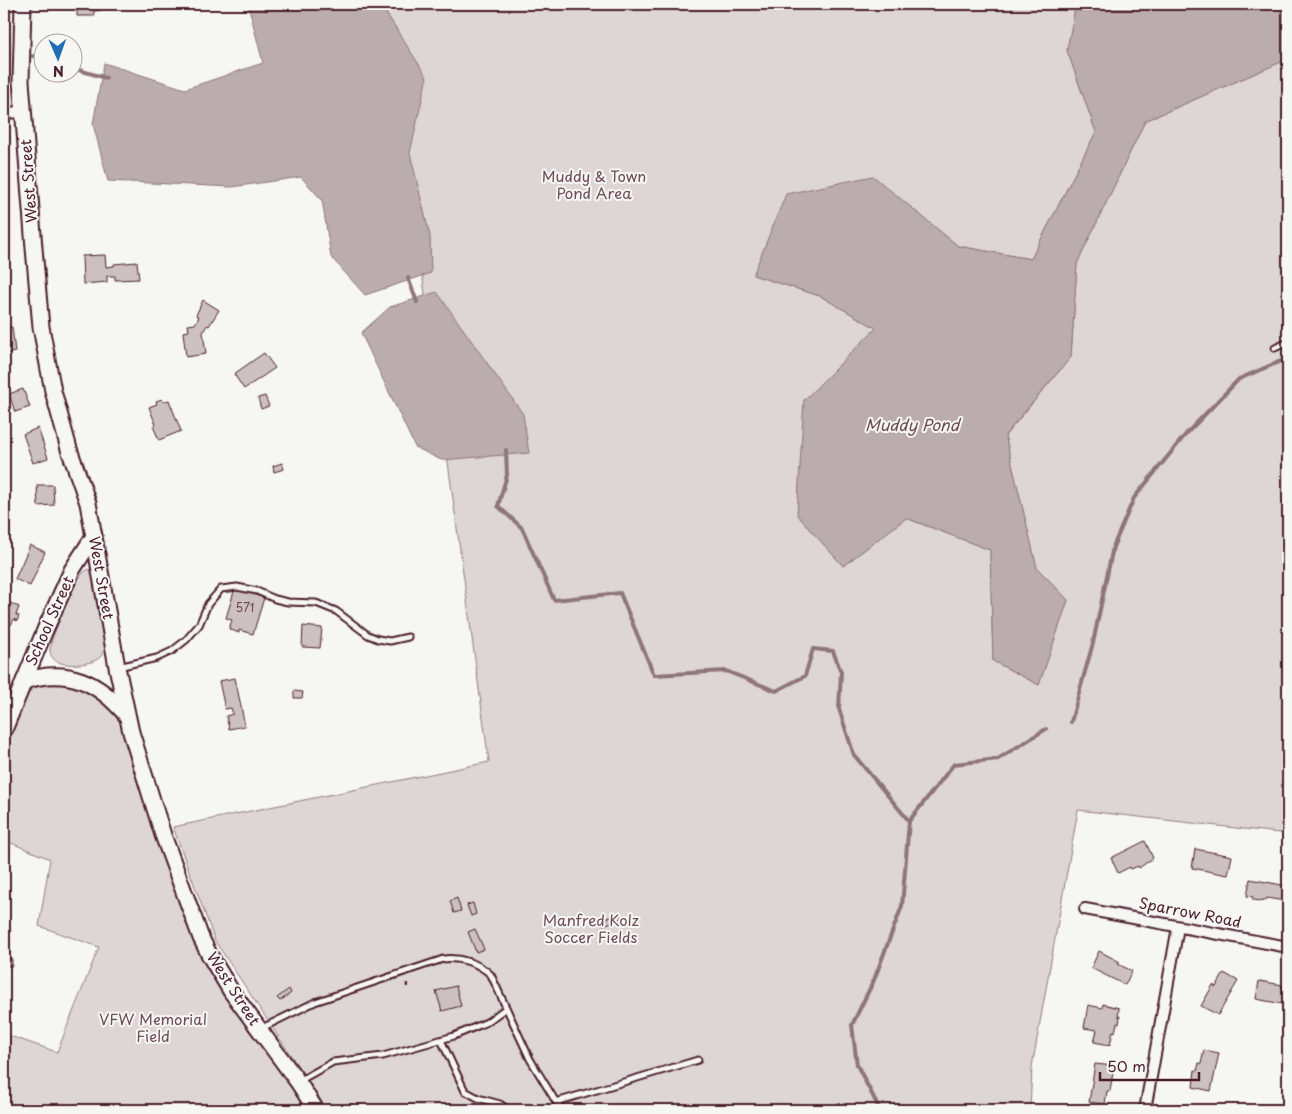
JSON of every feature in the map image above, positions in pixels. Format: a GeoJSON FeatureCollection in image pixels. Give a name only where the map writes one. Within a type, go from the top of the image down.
{"type":"FeatureCollection","features":[{"type":"Feature","properties":{"kind":"street","name":"West Street"},"geometry":{"type":"LineString","coordinates":[[23,4],[21,81],[41,327],[53,391],[69,448],[88,503],[117,667],[128,717],[163,835],[201,938],[219,973],[316,1110]]}},
{"type":"Feature","properties":{"kind":"street"},"geometry":{"type":"LineString","coordinates":[[4,113],[23,112]]}},
{"type":"Feature","properties":{"kind":"street","name":"School Street"},"geometry":{"type":"LineString","coordinates":[[4,730],[72,570],[94,536]]}},
{"type":"Feature","properties":{"kind":"street","name":"School Street"},"geometry":{"type":"LineString","coordinates":[[24,681],[52,676],[77,678],[101,690],[128,717]]}},
{"type":"Feature","properties":{"kind":"street","name":"Sparrow Road"},"geometry":{"type":"LineString","coordinates":[[1085,909],[1288,947]]}},
{"type":"Feature","properties":{"kind":"street"},"geometry":{"type":"LineString","coordinates":[[1145,1110],[1178,927]]}},
{"type":"Feature","properties":{"kind":"lane"},"geometry":{"type":"LineString","coordinates":[[1275,348],[1288,342]]}},
{"type":"Feature","properties":{"kind":"lane"},"geometry":{"type":"LineString","coordinates":[[117,667],[158,658],[172,651],[186,640],[199,625],[208,604],[221,589],[237,586],[288,602],[316,603],[336,611],[368,635],[378,639],[390,641],[408,637]]}},
{"type":"Feature","properties":{"kind":"lane"},"geometry":{"type":"LineString","coordinates":[[260,1029],[309,1004],[445,959],[461,960],[483,968],[492,978],[530,1059],[556,1102],[563,1110]]}},
{"type":"Feature","properties":{"kind":"lane"},"geometry":{"type":"LineString","coordinates":[[298,1082],[333,1062],[383,1056],[471,1030],[506,1008]]}},
{"type":"Feature","properties":{"kind":"lane"},"geometry":{"type":"LineString","coordinates":[[441,1040],[465,1091],[478,1098],[500,1104],[509,1110]]}},
{"type":"Feature","properties":{"kind":"lane"},"geometry":{"type":"LineString","coordinates":[[556,1102],[698,1060]]}},
{"type":"Feature","properties":{"kind":"green space","name":"Muddy & Town Pond Area"},"geometry":{"type":"Polygon","coordinates":[[[380,4],[1076,4],[1067,50],[1096,132],[1031,259],[958,246],[872,176],[753,275],[820,296],[876,328],[804,400],[843,566],[906,518],[990,550],[993,661],[1039,685],[1068,600],[1037,568],[1005,436],[1071,357],[1077,264],[1145,121],[1288,59],[1288,834],[1078,810],[1032,1067],[1030,1110],[327,1110],[215,941],[173,827],[489,762],[399,104],[397,30],[380,4]]]}},
{"type":"Feature","properties":{"kind":"green space"},"geometry":{"type":"Polygon","coordinates":[[[89,569],[94,570],[105,648],[101,656],[95,660],[83,664],[62,663],[56,661],[52,656],[50,652],[51,645],[74,587],[83,573],[89,569]]]}},
{"type":"Feature","properties":{"kind":"green space","name":"VFW Memorial Field"},"geometry":{"type":"Polygon","coordinates":[[[59,682],[90,690],[119,716],[169,871],[267,1052],[308,1110],[4,1110],[4,1034],[57,1052],[99,947],[39,926],[50,859],[4,840],[4,744],[23,697],[43,684],[59,682]]]}},
{"type":"Feature","properties":{"kind":"water"},"geometry":{"type":"Polygon","coordinates":[[[248,4],[380,4],[427,77],[410,153],[430,236],[431,273],[365,295],[331,257],[322,200],[301,177],[232,187],[108,181],[93,124],[104,63],[185,89],[263,63],[248,4]]]}},
{"type":"Feature","properties":{"kind":"water","name":"Muddy Pond"},"geometry":{"type":"Polygon","coordinates":[[[1076,4],[1288,4],[1288,59],[1145,121],[1077,264],[1071,357],[1005,435],[1037,568],[1068,600],[1039,685],[993,661],[990,550],[906,518],[843,566],[797,515],[804,400],[876,328],[820,296],[753,275],[786,194],[873,176],[958,246],[1031,259],[1096,132],[1067,50],[1076,4]]]}},
{"type":"Feature","properties":{"kind":"water"},"geometry":{"type":"Polygon","coordinates":[[[437,292],[523,414],[529,453],[441,460],[415,447],[361,333],[390,307],[437,292]]]}},
{"type":"Feature","properties":{"kind":"building"},"geometry":{"type":"Polygon","coordinates":[[[77,4],[101,4],[101,10],[94,11],[94,16],[77,16],[77,4]]]}},
{"type":"Feature","properties":{"kind":"building"},"geometry":{"type":"Polygon","coordinates":[[[5,210],[6,235],[4,235],[5,210]]]}},
{"type":"Feature","properties":{"kind":"building"},"geometry":{"type":"Polygon","coordinates":[[[105,255],[106,267],[114,266],[114,264],[137,262],[139,279],[115,280],[115,276],[107,276],[107,282],[83,284],[82,256],[105,255]]]}},
{"type":"Feature","properties":{"kind":"building"},"geometry":{"type":"Polygon","coordinates":[[[203,300],[219,310],[203,332],[206,354],[186,357],[183,332],[189,331],[188,325],[195,324],[199,317],[196,315],[203,300]]]}},
{"type":"Feature","properties":{"kind":"building"},"geometry":{"type":"Polygon","coordinates":[[[12,327],[15,352],[4,354],[4,328],[12,327]]]}},
{"type":"Feature","properties":{"kind":"building"},"geometry":{"type":"Polygon","coordinates":[[[264,353],[275,368],[244,389],[234,374],[264,353]]]}},
{"type":"Feature","properties":{"kind":"building"},"geometry":{"type":"Polygon","coordinates":[[[23,389],[30,407],[15,412],[9,394],[23,389]]]}},
{"type":"Feature","properties":{"kind":"building"},"geometry":{"type":"Polygon","coordinates":[[[265,396],[269,406],[261,409],[258,398],[265,396]]]}},
{"type":"Feature","properties":{"kind":"building"},"geometry":{"type":"Polygon","coordinates":[[[162,399],[163,402],[169,400],[181,431],[159,440],[153,426],[156,425],[149,407],[157,404],[156,401],[162,399]]]}},
{"type":"Feature","properties":{"kind":"building"},"geometry":{"type":"Polygon","coordinates":[[[38,428],[48,458],[33,463],[23,434],[38,428]]]}},
{"type":"Feature","properties":{"kind":"building"},"geometry":{"type":"Polygon","coordinates":[[[282,463],[284,469],[274,472],[273,466],[282,463]]]}},
{"type":"Feature","properties":{"kind":"building"},"geometry":{"type":"Polygon","coordinates":[[[37,485],[53,485],[54,505],[38,506],[37,485]]]}},
{"type":"Feature","properties":{"kind":"building"},"geometry":{"type":"Polygon","coordinates":[[[30,545],[45,552],[30,586],[15,579],[30,545]]]}},
{"type":"Feature","properties":{"kind":"building"},"geometry":{"type":"Polygon","coordinates":[[[235,588],[264,598],[253,634],[239,630],[239,633],[229,629],[232,620],[226,618],[235,588]]]}},
{"type":"Feature","properties":{"kind":"building"},"geometry":{"type":"Polygon","coordinates":[[[4,600],[19,607],[16,615],[19,616],[17,621],[14,619],[11,625],[4,622],[4,600]]]}},
{"type":"Feature","properties":{"kind":"building"},"geometry":{"type":"Polygon","coordinates":[[[303,626],[322,628],[320,648],[302,647],[303,626]]]}},
{"type":"Feature","properties":{"kind":"building"},"geometry":{"type":"Polygon","coordinates":[[[235,678],[245,726],[229,729],[226,716],[233,714],[231,708],[225,709],[219,681],[235,678]]]}},
{"type":"Feature","properties":{"kind":"building"},"geometry":{"type":"Polygon","coordinates":[[[294,691],[303,692],[302,698],[294,698],[294,691]]]}},
{"type":"Feature","properties":{"kind":"building"},"geometry":{"type":"Polygon","coordinates":[[[1145,841],[1153,858],[1139,868],[1138,866],[1131,869],[1130,867],[1118,873],[1111,858],[1145,841]]]}},
{"type":"Feature","properties":{"kind":"building"},"geometry":{"type":"Polygon","coordinates":[[[1195,849],[1232,856],[1228,875],[1192,868],[1195,849]]]}},
{"type":"Feature","properties":{"kind":"building"},"geometry":{"type":"Polygon","coordinates":[[[1250,879],[1287,886],[1284,901],[1267,898],[1262,901],[1253,900],[1253,897],[1247,896],[1250,879]]]}},
{"type":"Feature","properties":{"kind":"building"},"geometry":{"type":"Polygon","coordinates":[[[457,898],[461,911],[454,913],[450,901],[457,898]]]}},
{"type":"Feature","properties":{"kind":"building"},"geometry":{"type":"Polygon","coordinates":[[[473,903],[476,914],[471,916],[467,905],[473,903]]]}},
{"type":"Feature","properties":{"kind":"building"},"geometry":{"type":"Polygon","coordinates":[[[620,914],[621,919],[603,925],[601,920],[620,914]]]}},
{"type":"Feature","properties":{"kind":"building"},"geometry":{"type":"Polygon","coordinates":[[[475,929],[484,949],[476,952],[468,932],[475,929]]]}},
{"type":"Feature","properties":{"kind":"building"},"geometry":{"type":"Polygon","coordinates":[[[1099,951],[1132,971],[1125,985],[1091,968],[1099,951]]]}},
{"type":"Feature","properties":{"kind":"building"},"geometry":{"type":"Polygon","coordinates":[[[4,958],[12,959],[12,966],[4,966],[4,958]]]}},
{"type":"Feature","properties":{"kind":"building"},"geometry":{"type":"Polygon","coordinates":[[[1224,973],[1238,981],[1218,1015],[1201,1006],[1213,985],[1216,987],[1224,973]]]}},
{"type":"Feature","properties":{"kind":"building"},"geometry":{"type":"Polygon","coordinates":[[[1259,981],[1283,985],[1282,988],[1288,989],[1288,1005],[1256,999],[1259,981]]]}},
{"type":"Feature","properties":{"kind":"building"},"geometry":{"type":"Polygon","coordinates":[[[456,986],[461,1006],[442,1011],[436,991],[456,986]]]}},
{"type":"Feature","properties":{"kind":"building"},"geometry":{"type":"Polygon","coordinates":[[[289,989],[291,993],[280,1001],[277,998],[289,989]]]}},
{"type":"Feature","properties":{"kind":"building"},"geometry":{"type":"Polygon","coordinates":[[[1103,1004],[1119,1008],[1119,1024],[1117,1023],[1115,1032],[1113,1031],[1110,1045],[1094,1042],[1097,1030],[1084,1028],[1088,1005],[1102,1008],[1103,1004]]]}},
{"type":"Feature","properties":{"kind":"building"},"geometry":{"type":"Polygon","coordinates":[[[1204,1050],[1219,1053],[1211,1091],[1193,1087],[1195,1070],[1197,1071],[1199,1063],[1201,1064],[1204,1050]]]}},
{"type":"Feature","properties":{"kind":"building"},"geometry":{"type":"Polygon","coordinates":[[[1095,1064],[1114,1066],[1110,1091],[1107,1091],[1105,1104],[1089,1102],[1095,1064]]]}},
{"type":"Feature","properties":{"kind":"waterway"},"geometry":{"type":"LineString","coordinates":[[4,53],[9,53]]}},
{"type":"Feature","properties":{"kind":"waterway"},"geometry":{"type":"LineString","coordinates":[[82,71],[106,78]]}},
{"type":"Feature","properties":{"kind":"waterway"},"geometry":{"type":"LineString","coordinates":[[408,278],[417,302]]}},
{"type":"Feature","properties":{"kind":"waterway"},"geometry":{"type":"LineString","coordinates":[[1071,722],[1093,643],[1113,547],[1134,498],[1186,434],[1239,379],[1288,358]]}},
{"type":"Feature","properties":{"kind":"waterway"},"geometry":{"type":"LineString","coordinates":[[506,450],[507,475],[498,506],[522,528],[554,600],[620,593],[654,675],[726,671],[776,691],[805,676],[813,649],[833,651],[841,672],[839,709],[854,755],[909,821]]}},
{"type":"Feature","properties":{"kind":"waterway"},"geometry":{"type":"LineString","coordinates":[[880,1110],[857,1065],[852,1025],[874,980],[902,906],[909,821],[954,764],[998,759],[1046,729]]}},
{"type":"Feature","properties":{"kind":"park label","name":"Manfred Kolz Soccer Fields"},"geometry":{"type":"Point","coordinates":[591,930]}}]}
